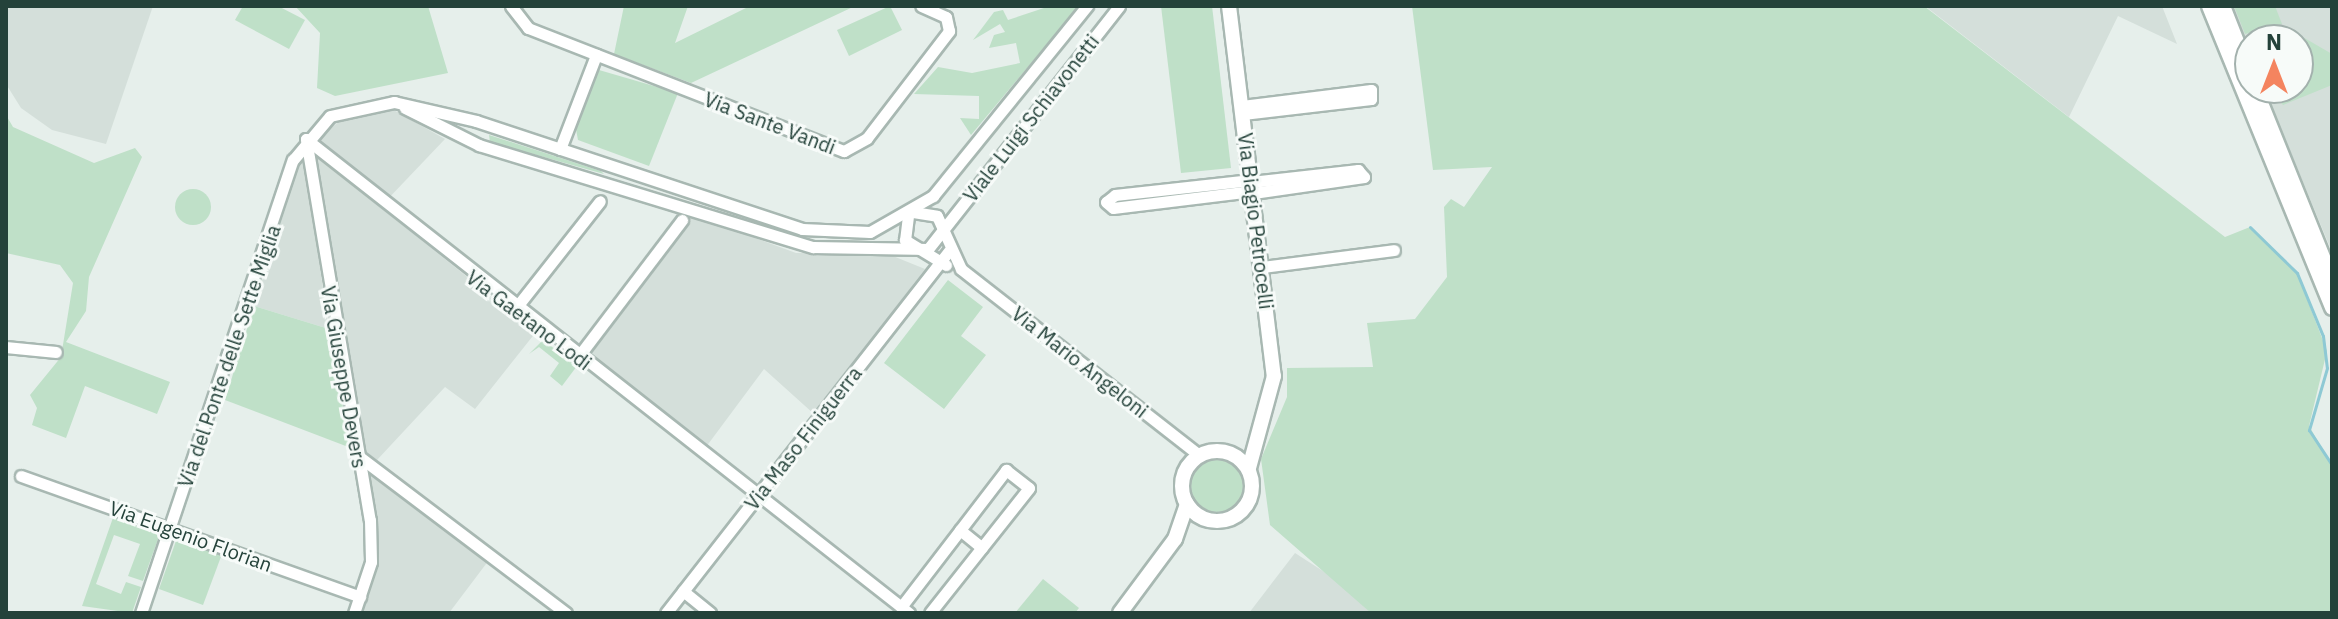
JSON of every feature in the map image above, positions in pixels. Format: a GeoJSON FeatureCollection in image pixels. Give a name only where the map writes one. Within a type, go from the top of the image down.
{"type":"FeatureCollection","features":[{"type":"Feature","properties":{"kind":"street","name":"Via Sante Vandi"},"geometry":{"type":"LineString","coordinates":[[511,6],[524,26],[844,151],[867,138],[949,31],[946,17],[921,6]]}},
{"type":"Feature","properties":{"kind":"street","name":"Viale Luigi Schiavonetti"},"geometry":{"type":"LineString","coordinates":[[337,112],[394,102],[489,126],[818,232],[870,232],[911,214],[1087,6]]}},
{"type":"Feature","properties":{"kind":"street","name":"Viale Luigi Schiavonetti"},"geometry":{"type":"LineString","coordinates":[[917,249],[937,245],[943,231],[1119,6]]}},
{"type":"Feature","properties":{"kind":"street","name":"Via Biagio Petrocelli"},"geometry":{"type":"LineString","coordinates":[[1229,6],[1274,381],[1249,468]]}},
{"type":"Feature","properties":{"kind":"street"},"geometry":{"type":"LineString","coordinates":[[2209,6],[2332,308]]}},
{"type":"Feature","properties":{"kind":"street"},"geometry":{"type":"LineString","coordinates":[[2223,6],[2234,34]]}},
{"type":"Feature","properties":{"kind":"street"},"geometry":{"type":"LineString","coordinates":[[560,149],[596,55]]}},
{"type":"Feature","properties":{"kind":"street"},"geometry":{"type":"LineString","coordinates":[[1242,110],[1338,98]]}},
{"type":"Feature","properties":{"kind":"street"},"geometry":{"type":"LineString","coordinates":[[394,102],[479,145],[820,248],[917,249]]}},
{"type":"Feature","properties":{"kind":"street"},"geometry":{"type":"LineString","coordinates":[[2261,104],[2332,280]]}},
{"type":"Feature","properties":{"kind":"street","name":"Via del Ponte delle Sette Miglia"},"geometry":{"type":"LineString","coordinates":[[141,613],[306,139],[337,112]]}},
{"type":"Feature","properties":{"kind":"street"},"geometry":{"type":"LineString","coordinates":[[479,145],[489,126]]}},
{"type":"Feature","properties":{"kind":"street","name":"Via Gaetano Lodi"},"geometry":{"type":"LineString","coordinates":[[306,139],[515,309],[905,610]]}},
{"type":"Feature","properties":{"kind":"street","name":"Via Giuseppe Devers"},"geometry":{"type":"LineString","coordinates":[[306,139],[372,543],[354,613]]}},
{"type":"Feature","properties":{"kind":"street"},"geometry":{"type":"LineString","coordinates":[[606,185],[612,165]]}},
{"type":"Feature","properties":{"kind":"street"},"geometry":{"type":"LineString","coordinates":[[1252,187],[1115,195],[1106,202],[1113,208],[1252,187],[1363,173],[1360,182],[1252,187]]}},
{"type":"Feature","properties":{"kind":"street"},"geometry":{"type":"LineString","coordinates":[[515,309],[600,201]]}},
{"type":"Feature","properties":{"kind":"street"},"geometry":{"type":"LineString","coordinates":[[917,249],[903,235],[911,214],[933,213],[943,231]]}},
{"type":"Feature","properties":{"kind":"street"},"geometry":{"type":"LineString","coordinates":[[578,357],[682,220]]}},
{"type":"Feature","properties":{"kind":"street","name":"Via Mario Angeloni"},"geometry":{"type":"LineString","coordinates":[[943,231],[949,251],[961,269],[1199,455]]}},
{"type":"Feature","properties":{"kind":"street","name":"Via Mario Angeloni"},"geometry":{"type":"LineString","coordinates":[[917,249],[939,263],[961,269]]}},
{"type":"Feature","properties":{"kind":"street"},"geometry":{"type":"LineString","coordinates":[[1262,267],[1394,250]]}},
{"type":"Feature","properties":{"kind":"street"},"geometry":{"type":"LineString","coordinates":[[939,263],[949,251]]}},
{"type":"Feature","properties":{"kind":"street","name":"Via Maso Finiguerra"},"geometry":{"type":"LineString","coordinates":[[666,613],[939,263]]}},
{"type":"Feature","properties":{"kind":"street"},"geometry":{"type":"LineString","coordinates":[[6,347],[56,352]]}},
{"type":"Feature","properties":{"kind":"street"},"geometry":{"type":"LineString","coordinates":[[1120,613],[1175,539],[1187,504],[1184,475],[1199,455],[1227,452],[1257,434]]}},
{"type":"Feature","properties":{"kind":"street"},"geometry":{"type":"LineString","coordinates":[[1175,539],[1208,521],[1246,507],[1249,468],[1227,452]]}},
{"type":"Feature","properties":{"kind":"street"},"geometry":{"type":"LineString","coordinates":[[357,455],[566,613]]}},
{"type":"Feature","properties":{"kind":"street"},"geometry":{"type":"LineString","coordinates":[[905,610],[1006,470],[1029,488],[930,613]]}},
{"type":"Feature","properties":{"kind":"street","name":"Via Eugenio Florian"},"geometry":{"type":"LineString","coordinates":[[21,476],[360,597]]}},
{"type":"Feature","properties":{"kind":"street"},"geometry":{"type":"LineString","coordinates":[[1187,504],[1208,521]]}},
{"type":"Feature","properties":{"kind":"street"},"geometry":{"type":"LineString","coordinates":[[960,530],[982,548]]}},
{"type":"Feature","properties":{"kind":"street"},"geometry":{"type":"LineString","coordinates":[[683,591],[710,613]]}},
{"type":"Feature","properties":{"kind":"shaded area"},"geometry":{"type":"Polygon","coordinates":[[[6,6],[153,6],[106,144],[52,130],[21,108],[6,84],[6,6]]]}},
{"type":"Feature","properties":{"kind":"shaded area"},"geometry":{"type":"Polygon","coordinates":[[[1925,6],[2162,6],[2177,44],[2118,16],[2069,117],[1925,6]]]}},
{"type":"Feature","properties":{"kind":"shaded area"},"geometry":{"type":"Polygon","coordinates":[[[2230,6],[2332,6],[2332,252],[2271,104],[2314,104],[2314,24],[2238,24],[2230,6]]]}},
{"type":"Feature","properties":{"kind":"shaded area"},"geometry":{"type":"Polygon","coordinates":[[[390,108],[445,139],[385,202],[317,138],[351,113],[390,108]]]}},
{"type":"Feature","properties":{"kind":"shaded area"},"geometry":{"type":"Polygon","coordinates":[[[310,151],[536,332],[475,409],[445,387],[377,460],[359,448],[310,151]]]}},
{"type":"Feature","properties":{"kind":"shaded area"},"geometry":{"type":"Polygon","coordinates":[[[303,152],[329,329],[254,306],[303,152]]]}},
{"type":"Feature","properties":{"kind":"shaded area"},"geometry":{"type":"Polygon","coordinates":[[[692,215],[796,253],[888,254],[925,269],[814,414],[764,369],[706,447],[582,356],[692,215]]]}},
{"type":"Feature","properties":{"kind":"shaded area"},"geometry":{"type":"Polygon","coordinates":[[[365,465],[489,560],[449,613],[361,613],[376,557],[365,465]]]}},
{"type":"Feature","properties":{"kind":"shaded area"},"geometry":{"type":"Polygon","coordinates":[[[1295,553],[1343,584],[1371,613],[1249,613],[1295,553]]]}},
{"type":"Feature","properties":{"kind":"green space"},"geometry":{"type":"Polygon","coordinates":[[[243,6],[278,6],[305,20],[289,49],[235,20],[243,6]]]}},
{"type":"Feature","properties":{"kind":"green space"},"geometry":{"type":"Polygon","coordinates":[[[295,6],[428,6],[448,73],[335,96],[317,88],[320,33],[295,6]]]}},
{"type":"Feature","properties":{"kind":"green space"},"geometry":{"type":"Polygon","coordinates":[[[624,6],[688,6],[675,43],[750,6],[855,6],[691,83],[614,54],[624,6]]]}},
{"type":"Feature","properties":{"kind":"green space"},"geometry":{"type":"Polygon","coordinates":[[[890,6],[902,30],[849,56],[837,30],[890,6]]]}},
{"type":"Feature","properties":{"kind":"green space"},"geometry":{"type":"Polygon","coordinates":[[[1050,6],[1079,6],[971,135],[960,118],[979,119],[979,96],[914,94],[938,67],[972,73],[1020,63],[1016,43],[989,48],[994,35],[1005,32],[1000,24],[973,40],[994,12],[1003,10],[1008,20],[1050,6]]]}},
{"type":"Feature","properties":{"kind":"green space"},"geometry":{"type":"Polygon","coordinates":[[[1161,6],[1212,6],[1231,168],[1181,173],[1161,6]]]}},
{"type":"Feature","properties":{"kind":"green space"},"geometry":{"type":"Polygon","coordinates":[[[1412,6],[1924,6],[2225,237],[2250,227],[2297,273],[2327,351],[2309,426],[2332,465],[2332,613],[1371,613],[1270,525],[1261,459],[1287,397],[1287,368],[1373,367],[1367,323],[1415,319],[1447,277],[1444,207],[1451,199],[1464,207],[1492,167],[1433,170],[1412,6]]]}},
{"type":"Feature","properties":{"kind":"green space"},"geometry":{"type":"Polygon","coordinates":[[[2234,6],[2275,6],[2282,24],[2241,24],[2234,6]]]}},
{"type":"Feature","properties":{"kind":"green space"},"geometry":{"type":"Polygon","coordinates":[[[2314,44],[2332,54],[2332,85],[2314,92],[2314,44]]]}},
{"type":"Feature","properties":{"kind":"green space"},"geometry":{"type":"Polygon","coordinates":[[[599,70],[678,93],[649,166],[578,140],[575,124],[599,70]]]}},
{"type":"Feature","properties":{"kind":"green space"},"geometry":{"type":"Polygon","coordinates":[[[6,115],[13,127],[94,163],[135,148],[142,157],[89,277],[86,311],[66,342],[170,382],[157,414],[85,386],[66,438],[32,425],[37,408],[30,395],[61,357],[73,283],[60,265],[6,253],[6,115]]]}},
{"type":"Feature","properties":{"kind":"green space"},"geometry":{"type":"Polygon","coordinates":[[[489,135],[601,171],[604,174],[490,142],[489,135]]]}},
{"type":"Feature","properties":{"kind":"green space"},"geometry":{"type":"Polygon","coordinates":[[[193,189],[205,195],[211,207],[205,219],[193,225],[181,219],[175,207],[181,195],[193,189]]]}},
{"type":"Feature","properties":{"kind":"green space"},"geometry":{"type":"Polygon","coordinates":[[[948,280],[983,307],[961,336],[986,355],[944,409],[884,363],[948,280]]]}},
{"type":"Feature","properties":{"kind":"green space"},"geometry":{"type":"Polygon","coordinates":[[[254,306],[329,329],[351,448],[225,400],[254,306]]]}},
{"type":"Feature","properties":{"kind":"green space"},"geometry":{"type":"Polygon","coordinates":[[[543,340],[577,366],[562,386],[550,376],[559,363],[539,347],[529,354],[543,340]]]}},
{"type":"Feature","properties":{"kind":"green space"},"geometry":{"type":"Polygon","coordinates":[[[1217,460],[1236,467],[1243,486],[1236,505],[1217,512],[1198,505],[1191,486],[1198,467],[1217,460]]]}},
{"type":"Feature","properties":{"kind":"green space"},"geometry":{"type":"Polygon","coordinates":[[[115,512],[162,528],[143,581],[128,576],[140,544],[114,535],[96,584],[121,594],[126,582],[141,587],[132,613],[82,606],[115,512]]]}},
{"type":"Feature","properties":{"kind":"green space"},"geometry":{"type":"Polygon","coordinates":[[[177,538],[222,554],[203,605],[159,589],[177,538]]]}},
{"type":"Feature","properties":{"kind":"green space"},"geometry":{"type":"Polygon","coordinates":[[[1043,579],[1079,608],[1075,613],[1015,613],[1043,579]]]}},
{"type":"Feature","properties":{"kind":"waterway"},"geometry":{"type":"LineString","coordinates":[[2250,227],[2297,273],[2323,336],[2327,368],[2309,430],[2332,465]]}}]}
